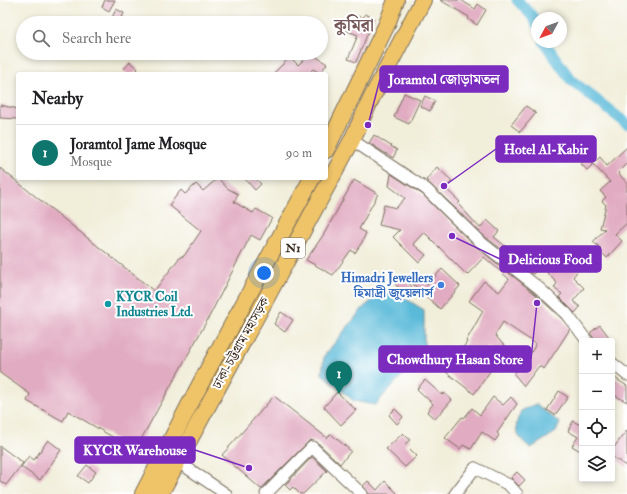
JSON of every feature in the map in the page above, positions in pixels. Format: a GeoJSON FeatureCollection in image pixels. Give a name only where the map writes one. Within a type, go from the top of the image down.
{"type":"FeatureCollection","features":[{"type":"Feature","properties":{"kind":"highway"},"geometry":{"type":"LineString","coordinates":[[328,146],[387,24],[396,0]]}},
{"type":"Feature","properties":{"kind":"highway","name":"ঢাকা-চট্টগ্রাম মহাসড়ক"},"geometry":{"type":"LineString","coordinates":[[160,494],[352,140],[372,97],[423,0]]}},
{"type":"Feature","properties":{"kind":"highway","name":"ঢাকা-চট্টগ্রাম মহাসড়ক"},"geometry":{"type":"LineString","coordinates":[[143,494],[206,373],[311,180]]}},
{"type":"Feature","properties":{"kind":"street"},"geometry":{"type":"LineString","coordinates":[[352,140],[426,189],[478,240],[539,288],[567,314],[585,338]]}},
{"type":"Feature","properties":{"kind":"street"},"geometry":{"type":"LineString","coordinates":[[615,365],[627,375]]}},
{"type":"Feature","properties":{"kind":"street"},"geometry":{"type":"LineString","coordinates":[[266,494],[312,448],[362,494]]}},
{"type":"Feature","properties":{"kind":"street"},"geometry":{"type":"LineString","coordinates":[[177,461],[226,494]]}},
{"type":"Feature","properties":{"kind":"street"},"geometry":{"type":"LineString","coordinates":[[455,494],[475,468],[509,485],[517,494]]}},
{"type":"Feature","properties":{"kind":"water"},"geometry":{"type":"Polygon","coordinates":[[[384,290],[395,292],[424,310],[424,347],[408,369],[375,405],[354,401],[322,374],[324,356],[362,309],[384,290]]]}},
{"type":"Feature","properties":{"kind":"water"},"geometry":{"type":"Polygon","coordinates":[[[536,404],[560,423],[556,432],[531,448],[519,436],[516,427],[521,411],[536,404]]]}},
{"type":"Feature","properties":{"kind":"building"},"geometry":{"type":"Polygon","coordinates":[[[105,0],[115,0],[109,11],[102,7],[105,0]]]}},
{"type":"Feature","properties":{"kind":"building"},"geometry":{"type":"Polygon","coordinates":[[[440,0],[461,0],[475,9],[478,4],[486,10],[477,25],[468,19],[469,17],[440,0]]]}},
{"type":"Feature","properties":{"kind":"building"},"geometry":{"type":"Polygon","coordinates":[[[116,9],[124,13],[123,16],[113,16],[116,9]]]}},
{"type":"Feature","properties":{"kind":"building"},"geometry":{"type":"Polygon","coordinates":[[[351,14],[363,18],[365,14],[374,18],[356,62],[348,59],[358,35],[345,30],[351,14]]]}},
{"type":"Feature","properties":{"kind":"building"},"geometry":{"type":"Polygon","coordinates":[[[287,60],[293,60],[298,65],[303,60],[321,60],[327,64],[321,72],[313,69],[310,72],[275,72],[287,60]]]}},
{"type":"Feature","properties":{"kind":"building"},"geometry":{"type":"Polygon","coordinates":[[[130,62],[138,69],[136,72],[125,72],[123,70],[130,62]]]}},
{"type":"Feature","properties":{"kind":"building"},"geometry":{"type":"Polygon","coordinates":[[[404,93],[420,100],[409,124],[394,117],[404,93]]]}},
{"type":"Feature","properties":{"kind":"building"},"geometry":{"type":"Polygon","coordinates":[[[425,96],[435,101],[430,111],[420,106],[425,96]]]}},
{"type":"Feature","properties":{"kind":"building"},"geometry":{"type":"Polygon","coordinates":[[[0,105],[16,109],[16,119],[0,118],[0,105]]]}},
{"type":"Feature","properties":{"kind":"building"},"geometry":{"type":"Polygon","coordinates":[[[526,106],[536,113],[520,132],[511,125],[526,106]]]}},
{"type":"Feature","properties":{"kind":"building"},"geometry":{"type":"Polygon","coordinates":[[[374,135],[397,150],[393,158],[369,143],[374,135]]]}},
{"type":"Feature","properties":{"kind":"building"},"geometry":{"type":"Polygon","coordinates":[[[627,147],[627,164],[618,173],[627,183],[627,223],[615,234],[622,241],[607,258],[599,250],[601,248],[593,242],[605,229],[600,228],[606,205],[602,201],[606,197],[600,191],[610,182],[593,164],[587,170],[581,164],[590,157],[595,162],[600,157],[607,166],[627,147]]]}},
{"type":"Feature","properties":{"kind":"building"},"geometry":{"type":"Polygon","coordinates":[[[437,167],[452,181],[445,188],[460,202],[458,204],[480,228],[487,220],[499,231],[494,237],[509,249],[511,246],[526,258],[532,252],[544,263],[533,274],[483,235],[426,180],[437,167]]]}},
{"type":"Feature","properties":{"kind":"building","name":"KYCR Coil Industries Ltd."},"geometry":{"type":"Polygon","coordinates":[[[0,168],[154,291],[180,257],[184,256],[201,231],[169,205],[181,190],[185,194],[196,184],[203,191],[216,180],[220,180],[227,188],[238,194],[234,202],[253,213],[256,209],[272,218],[260,240],[251,235],[209,317],[135,450],[68,411],[63,421],[27,401],[30,394],[0,373],[0,168]]]}},
{"type":"Feature","properties":{"kind":"building"},"geometry":{"type":"Polygon","coordinates":[[[391,174],[422,194],[474,245],[534,293],[562,319],[570,329],[544,369],[539,366],[524,386],[514,374],[521,364],[523,366],[536,344],[503,322],[495,335],[507,349],[498,357],[489,347],[480,363],[491,370],[474,394],[446,372],[467,342],[466,341],[483,311],[469,301],[484,281],[499,292],[509,279],[484,257],[467,275],[424,232],[413,244],[426,255],[419,263],[393,237],[400,230],[379,225],[384,205],[396,208],[405,198],[389,186],[391,174]]]}},
{"type":"Feature","properties":{"kind":"building"},"geometry":{"type":"Polygon","coordinates":[[[246,180],[257,180],[261,184],[255,190],[246,180]]]}},
{"type":"Feature","properties":{"kind":"building"},"geometry":{"type":"Polygon","coordinates":[[[354,180],[378,194],[359,229],[366,233],[362,242],[355,253],[351,250],[333,275],[306,260],[324,234],[354,180]]]}},
{"type":"Feature","properties":{"kind":"building"},"geometry":{"type":"Polygon","coordinates":[[[565,260],[578,270],[573,277],[584,288],[573,301],[580,307],[575,313],[559,297],[562,294],[554,288],[557,283],[547,273],[553,267],[555,269],[565,260]]]}},
{"type":"Feature","properties":{"kind":"building"},"geometry":{"type":"Polygon","coordinates":[[[442,269],[460,286],[440,309],[412,283],[418,276],[427,285],[442,269]]]}},
{"type":"Feature","properties":{"kind":"building"},"geometry":{"type":"Polygon","coordinates":[[[402,277],[412,287],[406,294],[395,284],[402,277]]]}},
{"type":"Feature","properties":{"kind":"building"},"geometry":{"type":"Polygon","coordinates":[[[281,312],[293,320],[285,332],[274,324],[281,312]]]}},
{"type":"Feature","properties":{"kind":"building"},"geometry":{"type":"Polygon","coordinates":[[[600,325],[609,337],[594,338],[590,333],[600,325]]]}},
{"type":"Feature","properties":{"kind":"building"},"geometry":{"type":"Polygon","coordinates":[[[615,378],[627,386],[627,402],[615,396],[615,378]]]}},
{"type":"Feature","properties":{"kind":"building"},"geometry":{"type":"Polygon","coordinates":[[[425,380],[442,395],[444,393],[452,400],[435,419],[427,412],[433,404],[417,389],[425,380]]]}},
{"type":"Feature","properties":{"kind":"building"},"geometry":{"type":"Polygon","coordinates":[[[559,391],[568,397],[555,415],[547,410],[559,391]]]}},
{"type":"Feature","properties":{"kind":"building"},"geometry":{"type":"Polygon","coordinates":[[[337,392],[356,410],[341,425],[324,407],[337,392]]]}},
{"type":"Feature","properties":{"kind":"building"},"geometry":{"type":"Polygon","coordinates":[[[274,396],[327,438],[331,434],[351,451],[340,464],[317,442],[310,440],[261,489],[222,455],[274,396]]]}},
{"type":"Feature","properties":{"kind":"building"},"geometry":{"type":"Polygon","coordinates":[[[493,397],[503,405],[511,397],[517,404],[497,433],[499,435],[495,441],[482,432],[471,449],[463,445],[460,449],[445,438],[462,417],[464,418],[472,408],[480,415],[493,397]]]}},
{"type":"Feature","properties":{"kind":"building"},"geometry":{"type":"Polygon","coordinates":[[[395,409],[403,417],[397,424],[389,415],[395,409]]]}},
{"type":"Feature","properties":{"kind":"building"},"geometry":{"type":"Polygon","coordinates":[[[573,421],[579,424],[579,450],[572,446],[578,437],[568,431],[573,421]]]}},
{"type":"Feature","properties":{"kind":"building"},"geometry":{"type":"Polygon","coordinates":[[[627,430],[627,467],[615,458],[615,446],[627,430]]]}},
{"type":"Feature","properties":{"kind":"building"},"geometry":{"type":"Polygon","coordinates":[[[403,433],[410,440],[405,444],[417,456],[405,467],[386,449],[403,433]]]}},
{"type":"Feature","properties":{"kind":"building"},"geometry":{"type":"Polygon","coordinates":[[[48,440],[61,450],[40,480],[21,467],[29,456],[34,460],[48,440]]]}},
{"type":"Feature","properties":{"kind":"building"},"geometry":{"type":"Polygon","coordinates":[[[0,446],[23,463],[6,485],[0,481],[0,446]]]}},
{"type":"Feature","properties":{"kind":"building"},"geometry":{"type":"Polygon","coordinates":[[[312,457],[327,471],[303,494],[300,494],[293,487],[290,490],[285,485],[312,457]]]}},
{"type":"Feature","properties":{"kind":"building"},"geometry":{"type":"Polygon","coordinates":[[[87,465],[96,472],[88,483],[78,476],[87,465]]]}},
{"type":"Feature","properties":{"kind":"building"},"geometry":{"type":"Polygon","coordinates":[[[517,472],[525,480],[519,486],[511,478],[517,472]]]}},
{"type":"Feature","properties":{"kind":"building"},"geometry":{"type":"Polygon","coordinates":[[[368,481],[377,490],[385,481],[398,494],[369,494],[363,486],[368,481]]]}},
{"type":"Feature","properties":{"kind":"waterway"},"geometry":{"type":"LineString","coordinates":[[517,0],[531,15]]}},
{"type":"Feature","properties":{"kind":"waterway"},"geometry":{"type":"LineString","coordinates":[[548,48],[571,80],[627,124]]}},
{"type":"Feature","properties":{"kind":"place","name":"Joramtol জোড়ামতল"},"geometry":{"type":"Point","coordinates":[368,125]}},
{"type":"Feature","properties":{"kind":"place","name":"Hotel Al-Kabir"},"geometry":{"type":"Point","coordinates":[444,186]}},
{"type":"Feature","properties":{"kind":"place","name":"Delicious Food"},"geometry":{"type":"Point","coordinates":[452,236]}},
{"type":"Feature","properties":{"kind":"place","name":"Himadri Jewellers হিমাদ্রী জুয়েলার্স"},"geometry":{"type":"Point","coordinates":[441,285]}},
{"type":"Feature","properties":{"kind":"place","name":"Chowdhury Hasan Store"},"geometry":{"type":"Point","coordinates":[537,303]}},
{"type":"Feature","properties":{"kind":"place","name":"KYCR Coil Industries Ltd."},"geometry":{"type":"Point","coordinates":[108,304]}},
{"type":"Feature","properties":{"kind":"place","name":"Joramtol Jame Mosque"},"geometry":{"type":"Point","coordinates":[339,394]}},
{"type":"Feature","properties":{"kind":"place","name":"KYCR Warehouse"},"geometry":{"type":"Point","coordinates":[249,468]}},
{"type":"Feature","properties":{"kind":"district","name":"কুমিরা"},"geometry":{"type":"Point","coordinates":[354,25]}}]}
